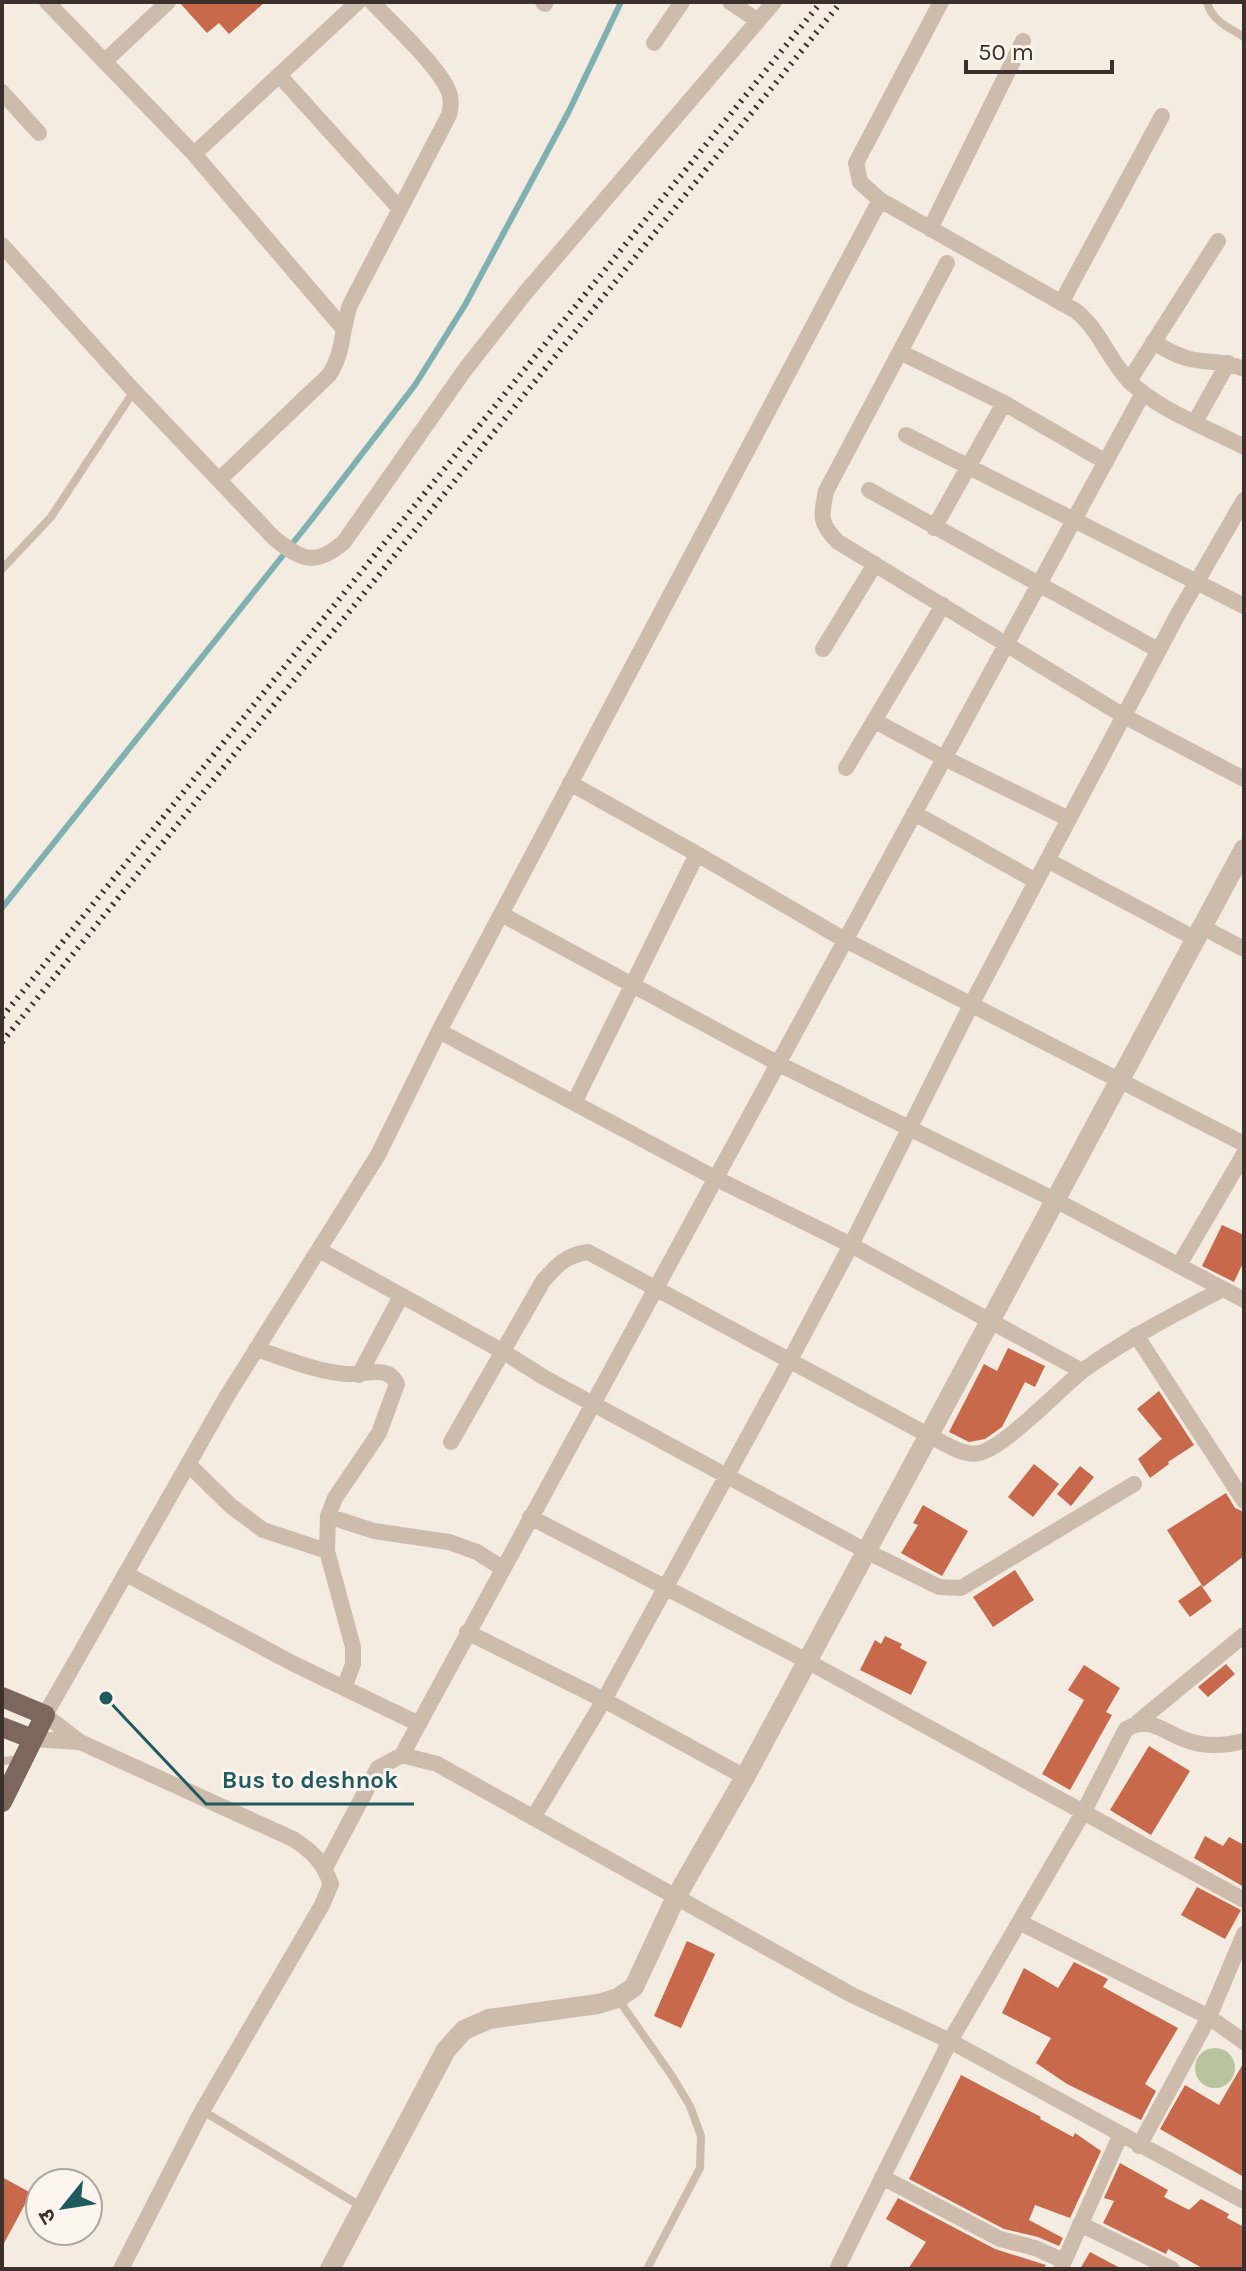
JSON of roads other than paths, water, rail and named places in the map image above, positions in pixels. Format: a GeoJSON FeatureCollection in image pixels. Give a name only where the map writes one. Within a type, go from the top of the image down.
{"type":"FeatureCollection","features":[{"type":"Feature","properties":{"kind":"main road"},"geometry":{"type":"LineString","coordinates":[[2,1697],[45,1715],[33,1739],[12,1760],[2,1802]]}},
{"type":"Feature","properties":{"kind":"main road"},"geometry":{"type":"LineString","coordinates":[[2,1727],[33,1739]]}},
{"type":"Feature","properties":{"kind":"street"},"geometry":{"type":"LineString","coordinates":[[47,2],[194,154],[342,327]]}},
{"type":"Feature","properties":{"kind":"street"},"geometry":{"type":"LineString","coordinates":[[105,61],[168,2]]}},
{"type":"Feature","properties":{"kind":"street"},"geometry":{"type":"LineString","coordinates":[[194,154],[358,2]]}},
{"type":"Feature","properties":{"kind":"street"},"geometry":{"type":"LineString","coordinates":[[219,480],[329,375],[339,360],[342,327],[350,305],[449,115],[451,103],[448,90],[437,73],[372,2]]}},
{"type":"Feature","properties":{"kind":"street"},"geometry":{"type":"LineString","coordinates":[[654,43],[682,2]]}},
{"type":"Feature","properties":{"kind":"street"},"geometry":{"type":"LineString","coordinates":[[730,2],[758,21]]}},
{"type":"Feature","properties":{"kind":"street"},"geometry":{"type":"LineString","coordinates":[[2,245],[134,391],[274,538],[297,556],[317,558],[330,554],[344,542],[464,371],[526,292],[774,2]]}},
{"type":"Feature","properties":{"kind":"street"},"geometry":{"type":"LineString","coordinates":[[941,2],[856,163],[860,182],[880,200],[1088,320],[1118,368],[1143,393],[1244,447]]}},
{"type":"Feature","properties":{"kind":"street"},"geometry":{"type":"LineString","coordinates":[[930,229],[1023,41]]}},
{"type":"Feature","properties":{"kind":"street"},"geometry":{"type":"LineString","coordinates":[[279,75],[399,208]]}},
{"type":"Feature","properties":{"kind":"street"},"geometry":{"type":"LineString","coordinates":[[2,92],[39,133]]}},
{"type":"Feature","properties":{"kind":"street"},"geometry":{"type":"LineString","coordinates":[[1061,303],[1162,116]]}},
{"type":"Feature","properties":{"kind":"street"},"geometry":{"type":"LineString","coordinates":[[121,2269],[202,2111],[322,1905],[331,1884],[325,1868],[312,1851],[293,1839],[80,1742],[45,1715],[256,1349],[378,1155],[439,1031],[880,200]]}},
{"type":"Feature","properties":{"kind":"street"},"geometry":{"type":"LineString","coordinates":[[1129,381],[1218,241]]}},
{"type":"Feature","properties":{"kind":"street"},"geometry":{"type":"LineString","coordinates":[[947,263],[826,491],[821,513],[824,528],[838,542],[1124,716],[1244,779]]}},
{"type":"Feature","properties":{"kind":"street"},"geometry":{"type":"LineString","coordinates":[[1153,342],[1188,359],[1236,366],[1195,422]]}},
{"type":"Feature","properties":{"kind":"street"},"geometry":{"type":"LineString","coordinates":[[900,352],[1004,403],[1106,462]]}},
{"type":"Feature","properties":{"kind":"street"},"geometry":{"type":"LineString","coordinates":[[325,1868],[378,1768],[402,1755],[1143,393]]}},
{"type":"Feature","properties":{"kind":"street"},"geometry":{"type":"LineString","coordinates":[[934,528],[1004,403]]}},
{"type":"Feature","properties":{"kind":"street"},"geometry":{"type":"LineString","coordinates":[[906,435],[1244,606]]}},
{"type":"Feature","properties":{"kind":"street"},"geometry":{"type":"LineString","coordinates":[[869,490],[1158,650]]}},
{"type":"Feature","properties":{"kind":"street"},"geometry":{"type":"LineString","coordinates":[[533,1818],[604,1700],[790,1360],[1047,860],[1158,650],[1244,500]]}},
{"type":"Feature","properties":{"kind":"street"},"geometry":{"type":"LineString","coordinates":[[823,649],[875,564]]}},
{"type":"Feature","properties":{"kind":"street"},"geometry":{"type":"LineString","coordinates":[[846,768],[943,605]]}},
{"type":"Feature","properties":{"kind":"street"},"geometry":{"type":"LineString","coordinates":[[875,721],[1069,819]]}},
{"type":"Feature","properties":{"kind":"street"},"geometry":{"type":"LineString","coordinates":[[570,783],[845,940],[1244,1144]]}},
{"type":"Feature","properties":{"kind":"street"},"geometry":{"type":"LineString","coordinates":[[914,813],[1036,881]]}},
{"type":"Feature","properties":{"kind":"street"},"geometry":{"type":"LineString","coordinates":[[330,2269],[446,2050],[464,2030],[489,2019],[598,2004],[618,1998],[634,1987],[676,1897],[745,1777],[1244,849]]}},
{"type":"Feature","properties":{"kind":"street"},"geometry":{"type":"LineString","coordinates":[[574,1103],[697,854]]}},
{"type":"Feature","properties":{"kind":"street"},"geometry":{"type":"LineString","coordinates":[[1047,860],[1199,933],[1244,949]]}},
{"type":"Feature","properties":{"kind":"street"},"geometry":{"type":"LineString","coordinates":[[501,914],[777,1063],[1055,1200],[1244,1300]]}},
{"type":"Feature","properties":{"kind":"street"},"geometry":{"type":"LineString","coordinates":[[439,1031],[715,1178],[851,1245],[1082,1371]]}},
{"type":"Feature","properties":{"kind":"street"},"geometry":{"type":"LineString","coordinates":[[1179,1265],[1244,1154]]}},
{"type":"Feature","properties":{"kind":"street"},"geometry":{"type":"LineString","coordinates":[[319,1250],[592,1404],[939,1587],[961,1588],[1134,1484]]}},
{"type":"Feature","properties":{"kind":"street"},"geometry":{"type":"LineString","coordinates":[[451,1442],[543,1281],[562,1260],[574,1254],[588,1252],[656,1286],[928,1435],[976,1455],[987,1451],[1082,1371],[1136,1335],[1223,1289]]}},
{"type":"Feature","properties":{"kind":"street"},"geometry":{"type":"LineString","coordinates":[[359,1375],[401,1296]]}},
{"type":"Feature","properties":{"kind":"street"},"geometry":{"type":"LineString","coordinates":[[1136,1335],[1244,1501]]}},
{"type":"Feature","properties":{"kind":"street"},"geometry":{"type":"LineString","coordinates":[[256,1349],[331,1372],[359,1375],[387,1373],[395,1378],[397,1384],[379,1433],[335,1498],[328,1516],[327,1551],[353,1647],[353,1664],[344,1688]]}},
{"type":"Feature","properties":{"kind":"street"},"geometry":{"type":"LineString","coordinates":[[188,1464],[231,1506],[263,1530],[327,1551]]}},
{"type":"Feature","properties":{"kind":"street"},"geometry":{"type":"LineString","coordinates":[[328,1516],[374,1531],[449,1542],[477,1552],[502,1568]]}},
{"type":"Feature","properties":{"kind":"street"},"geometry":{"type":"LineString","coordinates":[[530,1517],[807,1661],[1244,1900]]}},
{"type":"Feature","properties":{"kind":"street"},"geometry":{"type":"LineString","coordinates":[[126,1574],[417,1723]]}},
{"type":"Feature","properties":{"kind":"street"},"geometry":{"type":"LineString","coordinates":[[467,1632],[604,1700],[745,1777]]}},
{"type":"Feature","properties":{"kind":"street"},"geometry":{"type":"LineString","coordinates":[[837,2269],[950,2041],[1021,1923],[1126,1729],[1244,1635]]}},
{"type":"Feature","properties":{"kind":"street"},"geometry":{"type":"LineString","coordinates":[[1138,1722],[1156,1725],[1188,1741],[1214,1745],[1244,1741]]}},
{"type":"Feature","properties":{"kind":"street"},"geometry":{"type":"LineString","coordinates":[[33,1739],[80,1742]]}},
{"type":"Feature","properties":{"kind":"street"},"geometry":{"type":"LineString","coordinates":[[402,1755],[437,1764],[852,1995],[950,2041],[1244,2201]]}},
{"type":"Feature","properties":{"kind":"street"},"geometry":{"type":"LineString","coordinates":[[1021,1923],[1209,2017],[1244,2042]]}},
{"type":"Feature","properties":{"kind":"street"},"geometry":{"type":"LineString","coordinates":[[1139,2146],[1209,2017],[1244,1934]]}},
{"type":"Feature","properties":{"kind":"street"},"geometry":{"type":"LineString","coordinates":[[882,2177],[1000,2239],[1035,2248],[1062,2267],[1120,2136]]}},
{"type":"Feature","properties":{"kind":"street"},"geometry":{"type":"LineString","coordinates":[[1080,2224],[1172,2269]]}},
{"type":"Feature","properties":{"kind":"lane"},"geometry":{"type":"LineString","coordinates":[[1207,2],[1209,12],[1217,20],[1244,37]]}},
{"type":"Feature","properties":{"kind":"lane"},"geometry":{"type":"LineString","coordinates":[[2,569],[51,517],[134,391]]}},
{"type":"Feature","properties":{"kind":"lane"},"geometry":{"type":"LineString","coordinates":[[618,1998],[672,2076],[690,2106],[701,2136],[700,2168],[647,2269]]}},
{"type":"Feature","properties":{"kind":"lane"},"geometry":{"type":"LineString","coordinates":[[202,2111],[363,2207]]}},
{"type":"Feature","properties":{"kind":"waterway"},"geometry":{"type":"LineString","coordinates":[[2,908],[415,385],[465,305],[569,111],[621,2]]}},
{"type":"Feature","properties":{"kind":"railway"},"geometry":{"type":"LineString","coordinates":[[2,1017],[821,2]]}},
{"type":"Feature","properties":{"kind":"railway"},"geometry":{"type":"LineString","coordinates":[[2,1042],[841,2]]}},
{"type":"Feature","properties":{"kind":"place","name":"Bus to deshnok"},"geometry":{"type":"Point","coordinates":[106,1698]}}]}
